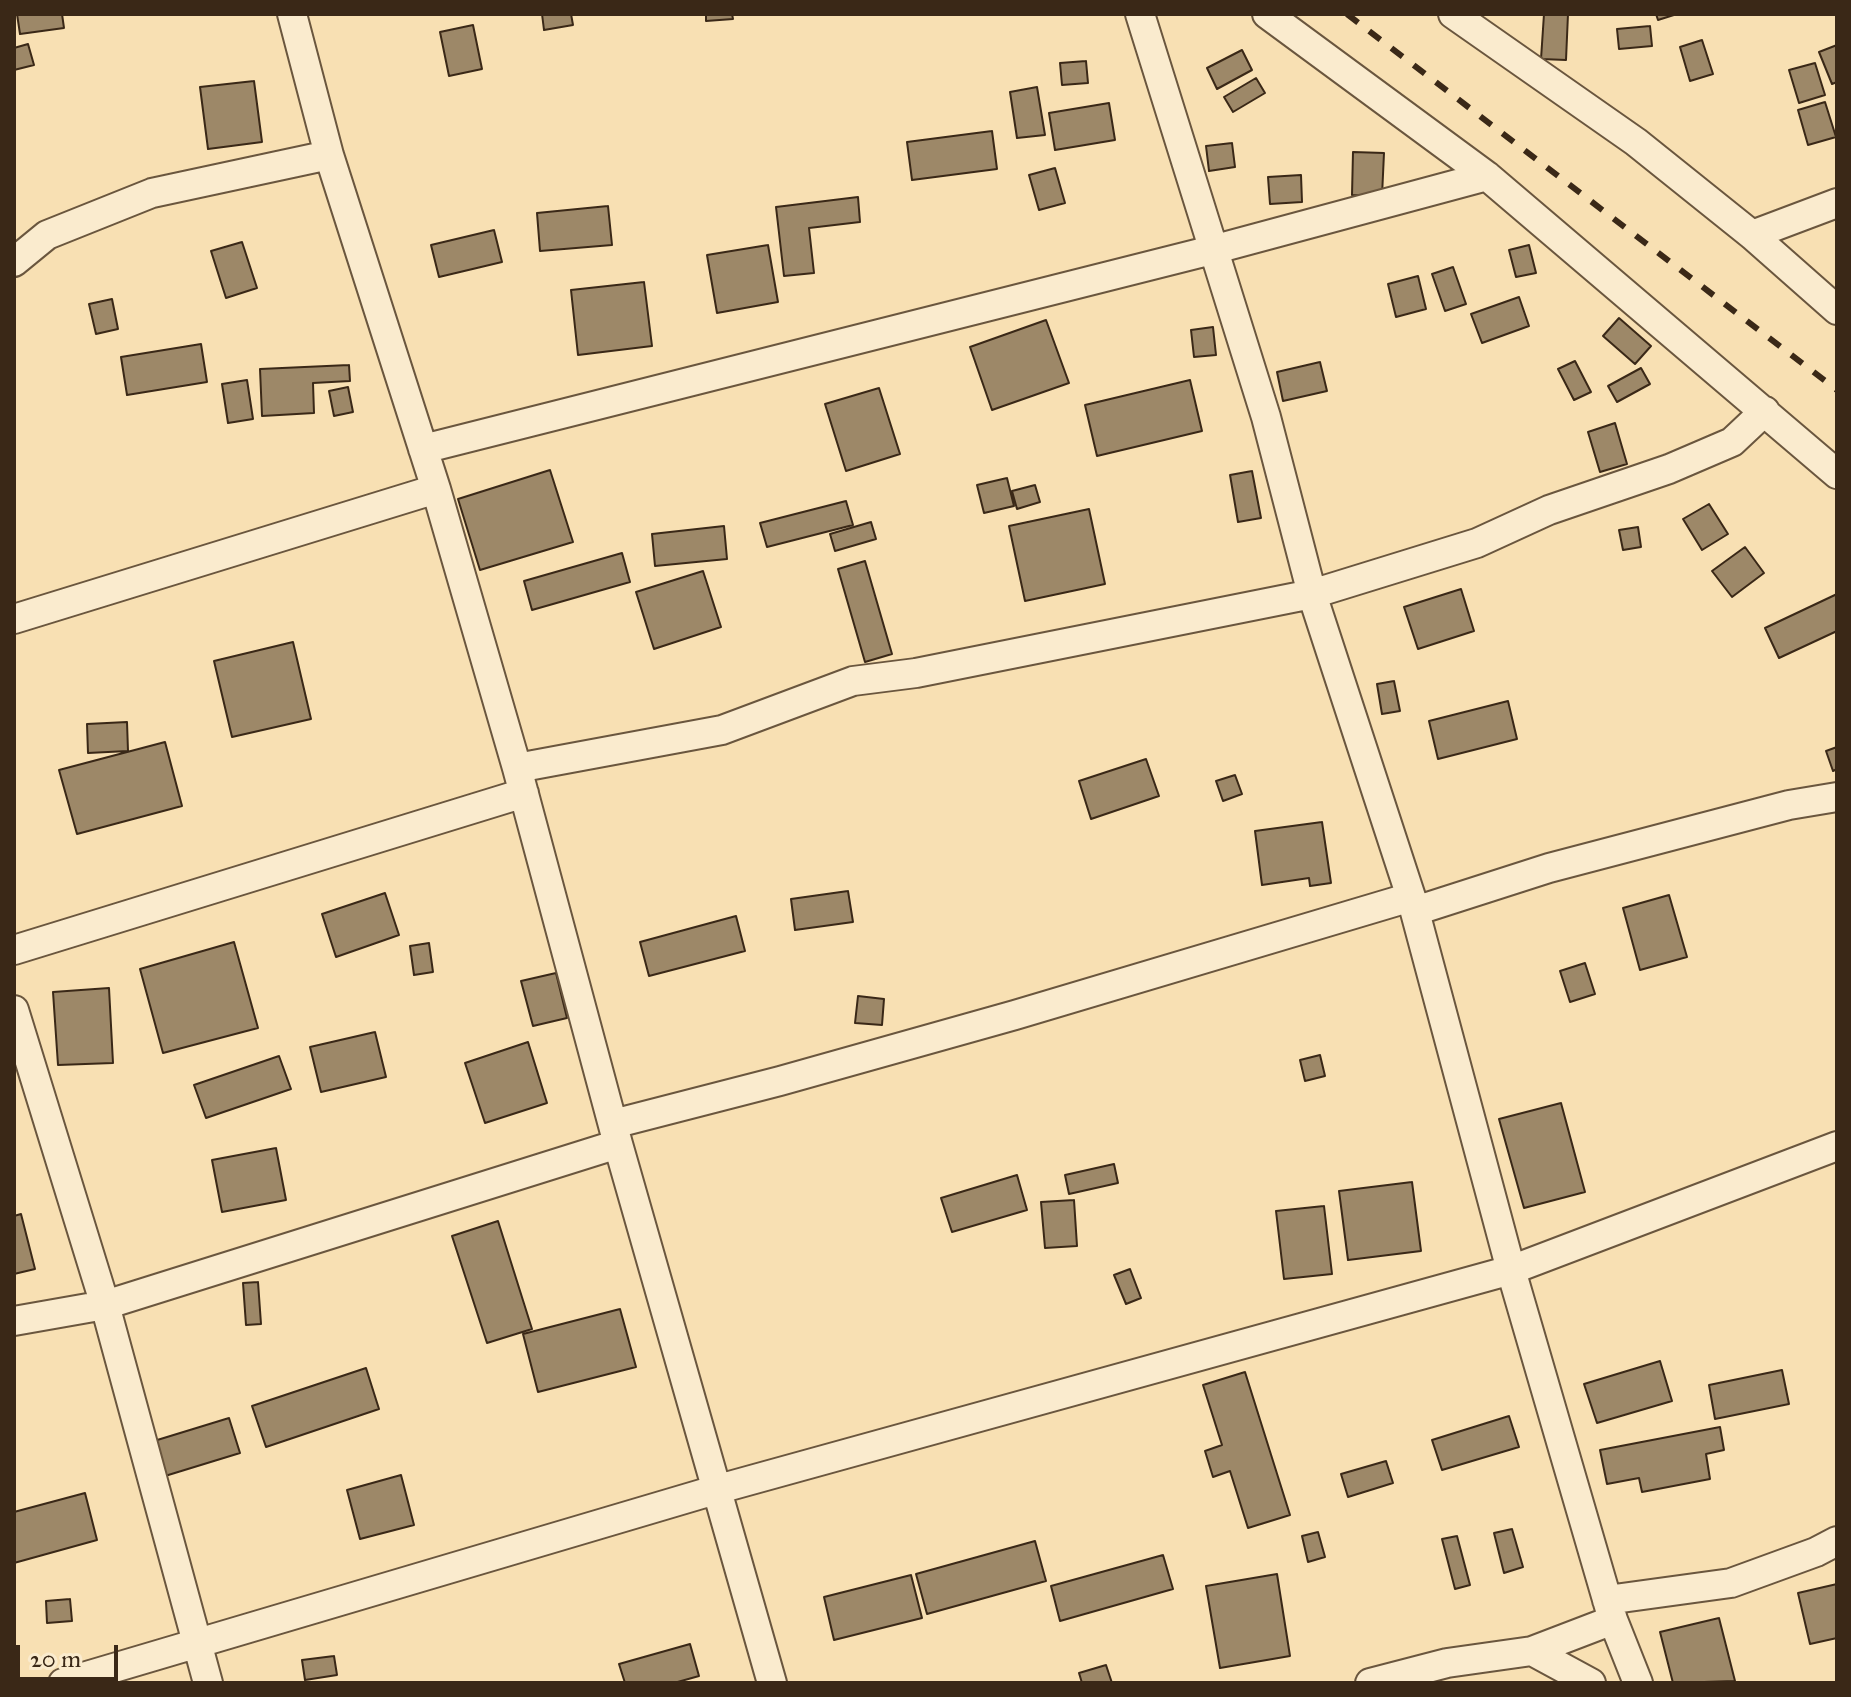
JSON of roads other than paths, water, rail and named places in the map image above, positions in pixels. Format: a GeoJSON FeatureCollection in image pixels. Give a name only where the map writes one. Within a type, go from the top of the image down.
{"type":"FeatureCollection","features":[{"type":"Feature","properties":{"kind":"street"},"geometry":{"type":"LineString","coordinates":[[292,14],[329,155],[436,489],[520,781],[615,1134],[772,1683]]}},
{"type":"Feature","properties":{"kind":"street"},"geometry":{"type":"LineString","coordinates":[[1140,14],[1266,417],[1312,594],[1413,904],[1511,1270],[1610,1610],[1638,1683]]}},
{"type":"Feature","properties":{"kind":"street"},"geometry":{"type":"LineString","coordinates":[[1267,14],[1487,176],[1837,474]]}},
{"type":"Feature","properties":{"kind":"street"},"geometry":{"type":"LineString","coordinates":[[1453,14],[1636,142],[1752,235],[1837,310]]}},
{"type":"Feature","properties":{"kind":"street"},"geometry":{"type":"LineString","coordinates":[[14,262],[47,235],[152,193],[329,155]]}},
{"type":"Feature","properties":{"kind":"street"},"geometry":{"type":"LineString","coordinates":[[423,449],[1212,250],[1487,176]]}},
{"type":"Feature","properties":{"kind":"street"},"geometry":{"type":"LineString","coordinates":[[1752,235],[1837,203]]}},
{"type":"Feature","properties":{"kind":"street"},"geometry":{"type":"LineString","coordinates":[[14,950],[520,781],[722,730],[853,681],[916,673],[1312,594],[1477,543],[1549,510],[1669,469],[1732,442],[1765,411]]}},
{"type":"Feature","properties":{"kind":"street"},"geometry":{"type":"LineString","coordinates":[[14,619],[436,489]]}},
{"type":"Feature","properties":{"kind":"street"},"geometry":{"type":"LineString","coordinates":[[14,1321],[105,1305],[780,1081],[1413,904],[1789,805],[1837,797]]}},
{"type":"Feature","properties":{"kind":"street"},"geometry":{"type":"LineString","coordinates":[[14,1010],[105,1305],[208,1683]]}},
{"type":"Feature","properties":{"kind":"street"},"geometry":{"type":"LineString","coordinates":[[63,1683],[715,1490],[1511,1270],[1837,1146]]}},
{"type":"Feature","properties":{"kind":"street"},"geometry":{"type":"LineString","coordinates":[[1370,1683],[1447,1663],[1532,1651],[1610,1610],[1731,1583],[1816,1552],[1837,1541]]}},
{"type":"Feature","properties":{"kind":"street"},"geometry":{"type":"LineString","coordinates":[[1532,1651],[1591,1683]]}},
{"type":"Feature","properties":{"kind":"railway"},"geometry":{"type":"LineString","coordinates":[[1347,14],[1837,390]]}}]}
